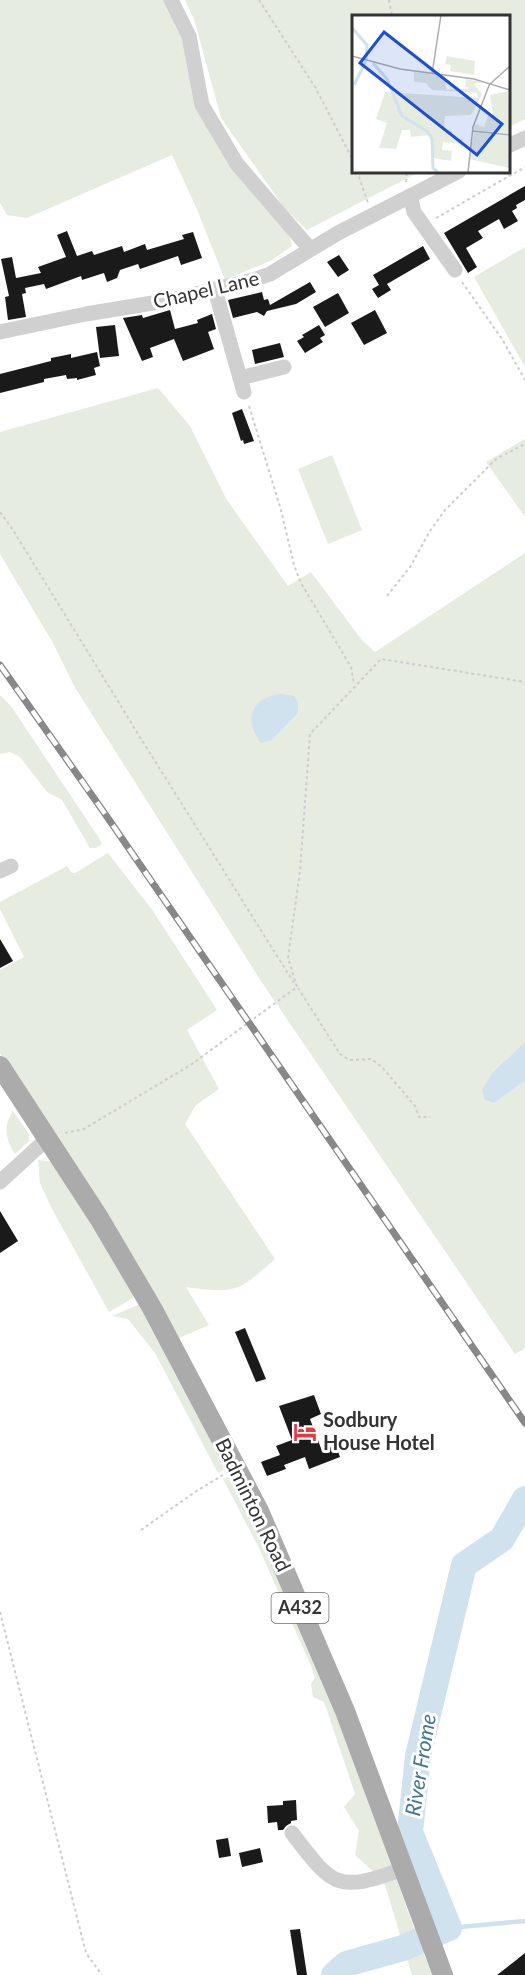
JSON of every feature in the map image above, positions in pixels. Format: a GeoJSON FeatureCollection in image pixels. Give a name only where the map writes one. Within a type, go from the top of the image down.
{"type":"FeatureCollection","features":[{"type":"Feature","properties":{"kind":"main road","name":"Badminton Road"},"geometry":{"type":"LineString","coordinates":[[0,1066],[99,1218],[152,1308],[258,1511],[345,1710],[443,1975]]}},
{"type":"Feature","properties":{"kind":"street"},"geometry":{"type":"LineString","coordinates":[[171,0],[189,36],[202,105],[237,164],[310,249]]}},
{"type":"Feature","properties":{"kind":"street"},"geometry":{"type":"LineString","coordinates":[[510,145],[525,138]]}},
{"type":"Feature","properties":{"kind":"street","name":"Chapel Lane"},"geometry":{"type":"LineString","coordinates":[[0,332],[215,290],[270,274],[372,214],[457,172]]}},
{"type":"Feature","properties":{"kind":"street"},"geometry":{"type":"LineString","coordinates":[[410,196],[414,212],[454,270]]}},
{"type":"Feature","properties":{"kind":"street"},"geometry":{"type":"LineString","coordinates":[[215,290],[242,385],[284,367]]}},
{"type":"Feature","properties":{"kind":"street"},"geometry":{"type":"LineString","coordinates":[[0,1182],[48,1138]]}},
{"type":"Feature","properties":{"kind":"street"},"geometry":{"type":"LineString","coordinates":[[292,1833],[318,1867],[329,1877],[344,1883],[363,1882],[403,1869]]}},
{"type":"Feature","properties":{"kind":"path"},"geometry":{"type":"LineString","coordinates":[[259,0],[315,87],[352,158]]}},
{"type":"Feature","properties":{"kind":"path"},"geometry":{"type":"LineString","coordinates":[[389,0],[392,15]]}},
{"type":"Feature","properties":{"kind":"path"},"geometry":{"type":"LineString","coordinates":[[429,223],[525,167]]}},
{"type":"Feature","properties":{"kind":"path"},"geometry":{"type":"LineString","coordinates":[[357,172],[372,214]]}},
{"type":"Feature","properties":{"kind":"path"},"geometry":{"type":"LineString","coordinates":[[454,270],[502,339],[525,380]]}},
{"type":"Feature","properties":{"kind":"path"},"geometry":{"type":"LineString","coordinates":[[242,385],[281,510],[294,565],[301,583],[351,667],[355,686]]}},
{"type":"Feature","properties":{"kind":"path"},"geometry":{"type":"LineString","coordinates":[[387,596],[410,567],[445,510],[496,459],[525,444]]}},
{"type":"Feature","properties":{"kind":"path"},"geometry":{"type":"LineString","coordinates":[[0,512],[340,1054],[349,1059],[371,1059],[382,1067],[415,1106],[419,1118],[430,1118]]}},
{"type":"Feature","properties":{"kind":"path"},"geometry":{"type":"LineString","coordinates":[[297,987],[288,958],[300,871],[310,734],[381,659],[525,682]]}},
{"type":"Feature","properties":{"kind":"path"},"geometry":{"type":"LineString","coordinates":[[48,1138],[84,1129],[192,1064],[297,987]]}},
{"type":"Feature","properties":{"kind":"path"},"geometry":{"type":"LineString","coordinates":[[141,1530],[195,1492],[236,1468]]}},
{"type":"Feature","properties":{"kind":"path"},"geometry":{"type":"LineString","coordinates":[[0,1612],[86,1953],[102,1975]]}},
{"type":"Feature","properties":{"kind":"shaded area"},"geometry":{"type":"Polygon","coordinates":[[[0,0],[166,0],[185,44],[202,112],[288,231],[292,246],[272,260],[225,280],[172,155],[27,218],[7,215],[0,203],[0,0]]]}},
{"type":"Feature","properties":{"kind":"shaded area"},"geometry":{"type":"Polygon","coordinates":[[[185,0],[525,0],[525,119],[510,126],[510,15],[352,15],[352,172],[419,172],[307,230],[285,209],[221,118],[194,19],[185,0]]]}},
{"type":"Feature","properties":{"kind":"shaded area"},"geometry":{"type":"Polygon","coordinates":[[[525,247],[525,367],[474,277],[525,247]]]}},
{"type":"Feature","properties":{"kind":"shaded area"},"geometry":{"type":"Polygon","coordinates":[[[158,388],[190,426],[227,500],[288,586],[311,572],[361,639],[375,652],[525,553],[525,1042],[493,1072],[494,1103],[525,1081],[525,1348],[515,1354],[261,981],[74,686],[53,643],[0,554],[0,432],[158,388]]]}},
{"type":"Feature","properties":{"kind":"shaded area"},"geometry":{"type":"Polygon","coordinates":[[[525,439],[525,517],[486,462],[525,439]]]}},
{"type":"Feature","properties":{"kind":"shaded area"},"geometry":{"type":"Polygon","coordinates":[[[332,455],[362,530],[328,544],[298,469],[332,455]]]}},
{"type":"Feature","properties":{"kind":"shaded area"},"geometry":{"type":"Polygon","coordinates":[[[0,695],[11,706],[99,838],[102,844],[96,848],[90,848],[62,800],[47,792],[20,757],[10,752],[0,754],[0,695]]]}},
{"type":"Feature","properties":{"kind":"shaded area"},"geometry":{"type":"Polygon","coordinates":[[[108,853],[153,911],[217,1010],[187,1030],[219,1089],[196,1105],[185,1124],[275,1259],[253,1278],[235,1288],[216,1290],[186,1287],[209,1325],[179,1338],[71,1160],[0,1053],[0,970],[24,957],[0,909],[0,902],[67,866],[72,873],[75,873],[108,853]]]}},
{"type":"Feature","properties":{"kind":"shaded area"},"geometry":{"type":"Polygon","coordinates":[[[13,1111],[29,1134],[29,1141],[15,1154],[6,1133],[13,1111]]]}},
{"type":"Feature","properties":{"kind":"shaded area"},"geometry":{"type":"Polygon","coordinates":[[[38,1160],[55,1162],[133,1295],[133,1298],[109,1312],[52,1209],[40,1183],[38,1160]]]}},
{"type":"Feature","properties":{"kind":"shaded area"},"geometry":{"type":"Polygon","coordinates":[[[140,1304],[228,1467],[218,1473],[155,1353],[128,1319],[112,1316],[140,1304]]]}},
{"type":"Feature","properties":{"kind":"shaded area"},"geometry":{"type":"Polygon","coordinates":[[[232,1475],[266,1544],[339,1716],[421,1948],[433,1975],[412,1975],[385,1885],[355,1855],[359,1831],[344,1807],[355,1794],[324,1702],[313,1697],[311,1684],[315,1678],[311,1666],[259,1548],[223,1479],[232,1475]]]}},
{"type":"Feature","properties":{"kind":"water"},"geometry":{"type":"Polygon","coordinates":[[[281,694],[294,696],[298,702],[298,713],[272,740],[261,743],[252,726],[253,711],[263,700],[281,694]]]}},
{"type":"Feature","properties":{"kind":"water"},"geometry":{"type":"Polygon","coordinates":[[[525,1042],[525,1081],[494,1103],[485,1100],[482,1090],[493,1072],[525,1042]]]}},
{"type":"Feature","properties":{"kind":"building"},"geometry":{"type":"Polygon","coordinates":[[[525,186],[525,200],[516,205],[517,208],[512,211],[518,221],[504,229],[499,219],[478,231],[483,238],[466,248],[477,267],[468,273],[444,233],[525,186]]]}},
{"type":"Feature","properties":{"kind":"building"},"geometry":{"type":"Polygon","coordinates":[[[67,231],[77,256],[92,251],[94,255],[122,246],[124,252],[145,244],[147,250],[184,239],[182,235],[193,232],[202,258],[181,265],[178,256],[140,269],[138,264],[120,270],[117,278],[107,282],[104,273],[82,280],[81,276],[46,289],[44,284],[25,288],[26,293],[22,294],[26,317],[8,320],[5,297],[9,296],[1,259],[12,257],[16,278],[41,273],[38,267],[66,257],[57,235],[67,231]]]}},
{"type":"Feature","properties":{"kind":"building"},"geometry":{"type":"Polygon","coordinates":[[[423,246],[430,259],[387,284],[391,290],[378,298],[372,289],[379,285],[373,275],[423,246]]]}},
{"type":"Feature","properties":{"kind":"building"},"geometry":{"type":"Polygon","coordinates":[[[339,255],[349,270],[338,277],[327,262],[339,255]]]}},
{"type":"Feature","properties":{"kind":"building"},"geometry":{"type":"Polygon","coordinates":[[[310,282],[316,292],[296,304],[267,311],[264,316],[257,312],[233,318],[228,300],[262,292],[264,300],[268,299],[270,305],[310,282]]]}},
{"type":"Feature","properties":{"kind":"building"},"geometry":{"type":"Polygon","coordinates":[[[338,293],[349,313],[325,327],[313,307],[338,293]]]}},
{"type":"Feature","properties":{"kind":"building"},"geometry":{"type":"Polygon","coordinates":[[[170,310],[175,329],[198,323],[197,320],[212,314],[216,329],[208,332],[214,349],[183,361],[174,339],[150,348],[153,357],[142,361],[123,318],[142,315],[143,318],[170,310]]]}},
{"type":"Feature","properties":{"kind":"building"},"geometry":{"type":"Polygon","coordinates":[[[375,310],[387,333],[364,345],[351,323],[375,310]]]}},
{"type":"Feature","properties":{"kind":"building"},"geometry":{"type":"Polygon","coordinates":[[[115,325],[119,356],[100,358],[96,327],[115,325]]]}},
{"type":"Feature","properties":{"kind":"building"},"geometry":{"type":"Polygon","coordinates":[[[319,325],[325,335],[320,338],[323,342],[305,353],[297,341],[304,337],[302,335],[319,325]]]}},
{"type":"Feature","properties":{"kind":"building"},"geometry":{"type":"Polygon","coordinates":[[[280,343],[284,357],[255,364],[252,350],[280,343]]]}},
{"type":"Feature","properties":{"kind":"building"},"geometry":{"type":"Polygon","coordinates":[[[97,352],[100,366],[94,368],[96,375],[77,380],[77,378],[67,379],[66,375],[44,379],[44,382],[0,393],[0,374],[51,361],[51,358],[71,354],[71,358],[97,352]]]}},
{"type":"Feature","properties":{"kind":"building"},"geometry":{"type":"Polygon","coordinates":[[[242,409],[254,441],[244,444],[232,413],[242,409]]]}},
{"type":"Feature","properties":{"kind":"building"},"geometry":{"type":"Polygon","coordinates":[[[0,939],[13,961],[0,968],[0,939]]]}},
{"type":"Feature","properties":{"kind":"building"},"geometry":{"type":"Polygon","coordinates":[[[0,1211],[18,1241],[0,1253],[0,1211]]]}},
{"type":"Feature","properties":{"kind":"building"},"geometry":{"type":"Polygon","coordinates":[[[245,1328],[266,1379],[256,1382],[235,1332],[245,1328]]]}},
{"type":"Feature","properties":{"kind":"building","name":"Sodbury House Hotel"},"geometry":{"type":"Polygon","coordinates":[[[314,1395],[321,1414],[310,1419],[322,1451],[336,1445],[340,1457],[309,1469],[305,1457],[284,1465],[286,1469],[267,1476],[261,1462],[280,1455],[276,1446],[292,1440],[279,1406],[314,1395]]]}},
{"type":"Feature","properties":{"kind":"building"},"geometry":{"type":"Polygon","coordinates":[[[296,1800],[297,1820],[291,1821],[283,1830],[278,1830],[277,1822],[268,1823],[267,1806],[283,1805],[283,1801],[296,1800]]]}},
{"type":"Feature","properties":{"kind":"building"},"geometry":{"type":"Polygon","coordinates":[[[228,1838],[231,1856],[219,1858],[216,1840],[228,1838]]]}},
{"type":"Feature","properties":{"kind":"building"},"geometry":{"type":"Polygon","coordinates":[[[260,1848],[263,1862],[242,1867],[239,1853],[260,1848]]]}},
{"type":"Feature","properties":{"kind":"building"},"geometry":{"type":"Polygon","coordinates":[[[300,1929],[307,1975],[297,1975],[290,1930],[300,1929]]]}},
{"type":"Feature","properties":{"kind":"building"},"geometry":{"type":"Polygon","coordinates":[[[525,1953],[525,1975],[497,1975],[515,1961],[525,1953]]]}},
{"type":"Feature","properties":{"kind":"waterway","name":"River Frome"},"geometry":{"type":"LineString","coordinates":[[334,1975],[346,1964],[403,1948],[449,1928],[410,1832],[418,1756],[464,1565],[502,1539],[525,1499]]}},
{"type":"Feature","properties":{"kind":"waterway"},"geometry":{"type":"LineString","coordinates":[[449,1928],[525,1921]]}},
{"type":"Feature","properties":{"kind":"railway"},"geometry":{"type":"LineString","coordinates":[[0,665],[525,1423]]}},
{"type":"Feature","properties":{"kind":"place","name":"Sodbury House Hotel"},"geometry":{"type":"Point","coordinates":[305,1432]}}]}
